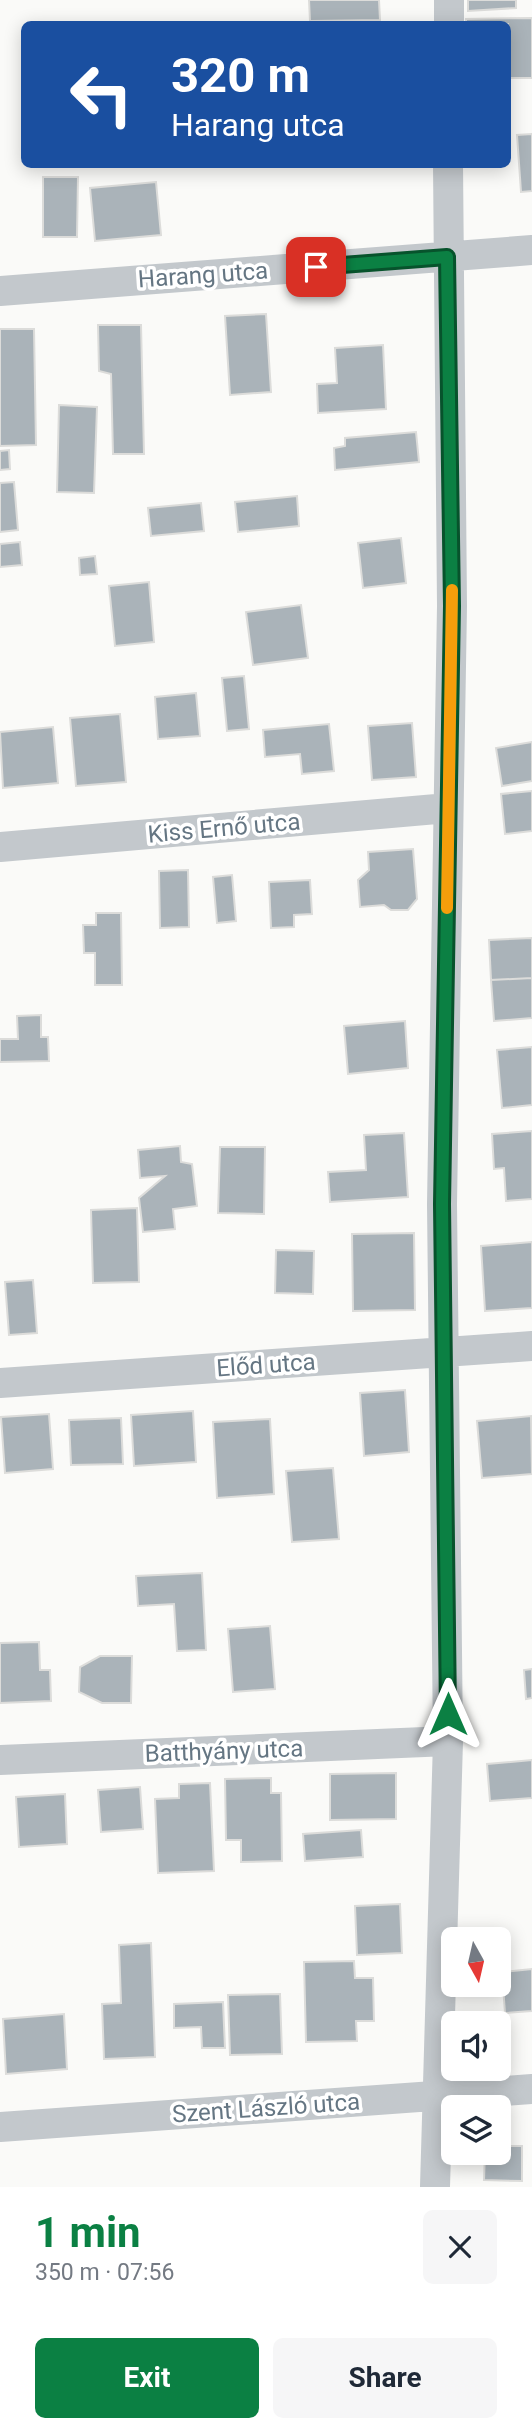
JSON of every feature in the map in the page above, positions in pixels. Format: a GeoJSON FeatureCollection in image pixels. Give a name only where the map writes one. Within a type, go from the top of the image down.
{"type":"FeatureCollection","features":[{"type":"Feature","properties":{"kind":"street"},"geometry":{"type":"LineString","coordinates":[[449,0],[449,21]]}},
{"type":"Feature","properties":{"kind":"street"},"geometry":{"type":"LineString","coordinates":[[435,2187],[448,1741],[442,1204],[452,606],[448,168]]}},
{"type":"Feature","properties":{"kind":"street","name":"Harang utca"},"geometry":{"type":"LineString","coordinates":[[0,291],[532,250]]}},
{"type":"Feature","properties":{"kind":"street","name":"Kiss Ernő utca"},"geometry":{"type":"LineString","coordinates":[[0,847],[449,808]]}},
{"type":"Feature","properties":{"kind":"street","name":"Előd utca"},"geometry":{"type":"LineString","coordinates":[[0,1383],[532,1346]]}},
{"type":"Feature","properties":{"kind":"street","name":"Batthyány utca"},"geometry":{"type":"LineString","coordinates":[[0,1760],[448,1741]]}},
{"type":"Feature","properties":{"kind":"street","name":"Szent László utca"},"geometry":{"type":"LineString","coordinates":[[0,2127],[532,2089]]}},
{"type":"Feature","properties":{"kind":"building"},"geometry":{"type":"Polygon","coordinates":[[[309,0],[379,0],[380,20],[310,21],[309,0]]]}},
{"type":"Feature","properties":{"kind":"building"},"geometry":{"type":"Polygon","coordinates":[[[468,0],[516,0],[516,8],[468,11],[468,0]]]}},
{"type":"Feature","properties":{"kind":"building"},"geometry":{"type":"Polygon","coordinates":[[[532,18],[532,78],[511,78],[511,21],[466,19],[532,18]]]}},
{"type":"Feature","properties":{"kind":"building"},"geometry":{"type":"Polygon","coordinates":[[[532,134],[532,191],[521,192],[517,135],[532,134]]]}},
{"type":"Feature","properties":{"kind":"building"},"geometry":{"type":"Polygon","coordinates":[[[43,177],[78,177],[77,237],[43,237],[43,177]]]}},
{"type":"Feature","properties":{"kind":"building"},"geometry":{"type":"Polygon","coordinates":[[[156,182],[161,235],[95,241],[90,188],[156,182]]]}},
{"type":"Feature","properties":{"kind":"building"},"geometry":{"type":"Polygon","coordinates":[[[266,314],[271,392],[230,395],[225,316],[266,314]]]}},
{"type":"Feature","properties":{"kind":"building"},"geometry":{"type":"Polygon","coordinates":[[[98,325],[141,325],[144,454],[113,454],[111,374],[99,371],[98,325]]]}},
{"type":"Feature","properties":{"kind":"building"},"geometry":{"type":"Polygon","coordinates":[[[0,329],[34,329],[36,445],[0,446],[0,329]]]}},
{"type":"Feature","properties":{"kind":"building"},"geometry":{"type":"Polygon","coordinates":[[[383,345],[386,409],[318,413],[317,384],[337,383],[335,348],[383,345]]]}},
{"type":"Feature","properties":{"kind":"building"},"geometry":{"type":"Polygon","coordinates":[[[59,405],[97,407],[94,493],[57,492],[59,405]]]}},
{"type":"Feature","properties":{"kind":"building"},"geometry":{"type":"Polygon","coordinates":[[[416,432],[419,462],[335,470],[334,448],[345,446],[345,438],[416,432]]]}},
{"type":"Feature","properties":{"kind":"building"},"geometry":{"type":"Polygon","coordinates":[[[9,450],[10,469],[0,470],[0,451],[9,450]]]}},
{"type":"Feature","properties":{"kind":"building"},"geometry":{"type":"Polygon","coordinates":[[[14,482],[18,530],[0,532],[0,483],[14,482]]]}},
{"type":"Feature","properties":{"kind":"building"},"geometry":{"type":"Polygon","coordinates":[[[297,496],[299,526],[238,532],[235,502],[297,496]]]}},
{"type":"Feature","properties":{"kind":"building"},"geometry":{"type":"Polygon","coordinates":[[[201,503],[204,531],[151,536],[148,508],[201,503]]]}},
{"type":"Feature","properties":{"kind":"building"},"geometry":{"type":"Polygon","coordinates":[[[401,538],[406,583],[363,588],[358,543],[401,538]]]}},
{"type":"Feature","properties":{"kind":"building"},"geometry":{"type":"Polygon","coordinates":[[[20,542],[22,565],[0,567],[0,544],[20,542]]]}},
{"type":"Feature","properties":{"kind":"building"},"geometry":{"type":"Polygon","coordinates":[[[95,556],[97,574],[80,575],[79,558],[95,556]]]}},
{"type":"Feature","properties":{"kind":"building"},"geometry":{"type":"Polygon","coordinates":[[[149,582],[154,642],[115,646],[109,586],[149,582]]]}},
{"type":"Feature","properties":{"kind":"building"},"geometry":{"type":"Polygon","coordinates":[[[301,605],[308,658],[253,665],[246,612],[301,605]]]}},
{"type":"Feature","properties":{"kind":"building"},"geometry":{"type":"Polygon","coordinates":[[[244,676],[249,729],[227,731],[222,678],[244,676]]]}},
{"type":"Feature","properties":{"kind":"building"},"geometry":{"type":"Polygon","coordinates":[[[196,693],[200,736],[158,739],[155,697],[196,693]]]}},
{"type":"Feature","properties":{"kind":"building"},"geometry":{"type":"Polygon","coordinates":[[[120,714],[126,782],[76,786],[70,718],[120,714]]]}},
{"type":"Feature","properties":{"kind":"building"},"geometry":{"type":"Polygon","coordinates":[[[412,723],[416,777],[372,780],[368,726],[412,723]]]}},
{"type":"Feature","properties":{"kind":"building"},"geometry":{"type":"Polygon","coordinates":[[[329,724],[334,771],[302,774],[300,754],[265,757],[263,730],[329,724]]]}},
{"type":"Feature","properties":{"kind":"building"},"geometry":{"type":"Polygon","coordinates":[[[53,727],[58,783],[3,788],[0,732],[53,727]]]}},
{"type":"Feature","properties":{"kind":"building"},"geometry":{"type":"Polygon","coordinates":[[[532,742],[532,781],[502,786],[496,748],[532,742]]]}},
{"type":"Feature","properties":{"kind":"building"},"geometry":{"type":"Polygon","coordinates":[[[532,791],[532,831],[505,834],[501,794],[532,791]]]}},
{"type":"Feature","properties":{"kind":"building"},"geometry":{"type":"Polygon","coordinates":[[[413,849],[417,899],[408,910],[391,910],[384,905],[360,907],[358,880],[369,870],[368,852],[413,849]]]}},
{"type":"Feature","properties":{"kind":"building"},"geometry":{"type":"Polygon","coordinates":[[[188,870],[189,927],[160,928],[159,871],[188,870]]]}},
{"type":"Feature","properties":{"kind":"building"},"geometry":{"type":"Polygon","coordinates":[[[232,875],[236,921],[217,923],[213,877],[232,875]]]}},
{"type":"Feature","properties":{"kind":"building"},"geometry":{"type":"Polygon","coordinates":[[[310,880],[312,914],[294,915],[294,927],[271,928],[269,882],[310,880]]]}},
{"type":"Feature","properties":{"kind":"building"},"geometry":{"type":"Polygon","coordinates":[[[96,913],[121,913],[122,985],[95,985],[95,953],[84,953],[83,925],[96,925],[96,913]]]}},
{"type":"Feature","properties":{"kind":"building"},"geometry":{"type":"Polygon","coordinates":[[[532,938],[532,978],[491,980],[489,940],[532,938]]]}},
{"type":"Feature","properties":{"kind":"building"},"geometry":{"type":"Polygon","coordinates":[[[532,978],[532,1018],[494,1021],[491,980],[532,978]]]}},
{"type":"Feature","properties":{"kind":"building"},"geometry":{"type":"Polygon","coordinates":[[[41,1015],[41,1037],[48,1037],[49,1061],[0,1062],[0,1039],[18,1039],[17,1016],[41,1015]]]}},
{"type":"Feature","properties":{"kind":"building"},"geometry":{"type":"Polygon","coordinates":[[[405,1021],[408,1068],[348,1074],[344,1026],[405,1021]]]}},
{"type":"Feature","properties":{"kind":"building"},"geometry":{"type":"Polygon","coordinates":[[[532,1047],[532,1105],[502,1108],[497,1050],[532,1047]]]}},
{"type":"Feature","properties":{"kind":"building"},"geometry":{"type":"Polygon","coordinates":[[[532,1131],[532,1199],[506,1201],[504,1168],[494,1169],[492,1134],[532,1131]]]}},
{"type":"Feature","properties":{"kind":"building"},"geometry":{"type":"Polygon","coordinates":[[[404,1133],[408,1197],[330,1202],[328,1172],[366,1170],[364,1135],[404,1133]]]}},
{"type":"Feature","properties":{"kind":"building"},"geometry":{"type":"Polygon","coordinates":[[[180,1146],[181,1162],[192,1164],[197,1206],[173,1209],[175,1229],[143,1232],[139,1198],[165,1176],[140,1178],[138,1150],[180,1146]]]}},
{"type":"Feature","properties":{"kind":"building"},"geometry":{"type":"Polygon","coordinates":[[[220,1147],[265,1147],[264,1214],[218,1213],[220,1147]]]}},
{"type":"Feature","properties":{"kind":"building"},"geometry":{"type":"Polygon","coordinates":[[[137,1208],[139,1282],[93,1283],[91,1210],[137,1208]]]}},
{"type":"Feature","properties":{"kind":"building"},"geometry":{"type":"Polygon","coordinates":[[[414,1233],[415,1310],[353,1311],[352,1234],[414,1233]]]}},
{"type":"Feature","properties":{"kind":"building"},"geometry":{"type":"Polygon","coordinates":[[[532,1242],[532,1308],[485,1311],[481,1246],[532,1242]]]}},
{"type":"Feature","properties":{"kind":"building"},"geometry":{"type":"Polygon","coordinates":[[[276,1250],[314,1251],[313,1294],[275,1293],[276,1250]]]}},
{"type":"Feature","properties":{"kind":"building"},"geometry":{"type":"Polygon","coordinates":[[[33,1280],[37,1333],[9,1335],[5,1282],[33,1280]]]}},
{"type":"Feature","properties":{"kind":"building"},"geometry":{"type":"Polygon","coordinates":[[[405,1390],[409,1452],[364,1456],[360,1393],[405,1390]]]}},
{"type":"Feature","properties":{"kind":"building"},"geometry":{"type":"Polygon","coordinates":[[[193,1411],[196,1462],[134,1466],[131,1415],[193,1411]]]}},
{"type":"Feature","properties":{"kind":"building"},"geometry":{"type":"Polygon","coordinates":[[[49,1414],[53,1469],[5,1473],[1,1417],[49,1414]]]}},
{"type":"Feature","properties":{"kind":"building"},"geometry":{"type":"Polygon","coordinates":[[[531,1416],[532,1474],[482,1478],[477,1421],[531,1416]]]}},
{"type":"Feature","properties":{"kind":"building"},"geometry":{"type":"Polygon","coordinates":[[[121,1418],[123,1464],[71,1465],[69,1420],[121,1418]]]}},
{"type":"Feature","properties":{"kind":"building"},"geometry":{"type":"Polygon","coordinates":[[[270,1419],[274,1494],[217,1498],[213,1422],[270,1419]]]}},
{"type":"Feature","properties":{"kind":"building"},"geometry":{"type":"Polygon","coordinates":[[[333,1468],[339,1539],[292,1542],[286,1471],[333,1468]]]}},
{"type":"Feature","properties":{"kind":"building"},"geometry":{"type":"Polygon","coordinates":[[[202,1573],[206,1650],[177,1651],[174,1604],[138,1606],[136,1576],[202,1573]]]}},
{"type":"Feature","properties":{"kind":"building"},"geometry":{"type":"Polygon","coordinates":[[[270,1626],[275,1689],[233,1692],[228,1629],[270,1626]]]}},
{"type":"Feature","properties":{"kind":"building"},"geometry":{"type":"Polygon","coordinates":[[[39,1642],[40,1670],[50,1670],[51,1701],[0,1703],[0,1643],[39,1642]]]}},
{"type":"Feature","properties":{"kind":"building"},"geometry":{"type":"Polygon","coordinates":[[[100,1656],[132,1656],[131,1703],[102,1703],[79,1692],[80,1667],[100,1656]]]}},
{"type":"Feature","properties":{"kind":"building"},"geometry":{"type":"Polygon","coordinates":[[[532,1669],[532,1698],[526,1699],[524,1670],[532,1669]]]}},
{"type":"Feature","properties":{"kind":"building"},"geometry":{"type":"Polygon","coordinates":[[[532,1760],[532,1798],[490,1801],[487,1764],[532,1760]]]}},
{"type":"Feature","properties":{"kind":"building"},"geometry":{"type":"Polygon","coordinates":[[[396,1773],[396,1819],[330,1820],[330,1774],[396,1773]]]}},
{"type":"Feature","properties":{"kind":"building"},"geometry":{"type":"Polygon","coordinates":[[[271,1778],[271,1793],[281,1793],[282,1861],[241,1862],[241,1840],[226,1840],[225,1779],[271,1778]]]}},
{"type":"Feature","properties":{"kind":"building"},"geometry":{"type":"Polygon","coordinates":[[[210,1783],[214,1871],[158,1873],[155,1799],[179,1798],[179,1784],[210,1783]]]}},
{"type":"Feature","properties":{"kind":"building"},"geometry":{"type":"Polygon","coordinates":[[[140,1787],[143,1829],[101,1832],[98,1790],[140,1787]]]}},
{"type":"Feature","properties":{"kind":"building"},"geometry":{"type":"Polygon","coordinates":[[[65,1794],[67,1844],[19,1847],[16,1797],[65,1794]]]}},
{"type":"Feature","properties":{"kind":"building"},"geometry":{"type":"Polygon","coordinates":[[[361,1830],[363,1857],[305,1861],[303,1834],[361,1830]]]}},
{"type":"Feature","properties":{"kind":"building"},"geometry":{"type":"Polygon","coordinates":[[[400,1904],[402,1953],[357,1955],[355,1906],[400,1904]]]}},
{"type":"Feature","properties":{"kind":"building"},"geometry":{"type":"Polygon","coordinates":[[[151,1943],[155,2057],[104,2059],[102,2004],[121,2003],[119,1945],[151,1943]]]}},
{"type":"Feature","properties":{"kind":"building"},"geometry":{"type":"Polygon","coordinates":[[[354,1961],[355,1978],[373,1978],[374,2021],[356,2021],[357,2041],[306,2042],[304,1962],[354,1961]]]}},
{"type":"Feature","properties":{"kind":"building"},"geometry":{"type":"Polygon","coordinates":[[[532,1969],[532,2011],[505,2011],[504,1997],[511,1997],[511,1971],[532,1969]]]}},
{"type":"Feature","properties":{"kind":"building"},"geometry":{"type":"Polygon","coordinates":[[[280,1994],[282,2054],[230,2055],[228,1995],[280,1994]]]}},
{"type":"Feature","properties":{"kind":"building"},"geometry":{"type":"Polygon","coordinates":[[[223,2002],[225,2048],[202,2048],[201,2027],[174,2028],[174,2004],[223,2002]]]}},
{"type":"Feature","properties":{"kind":"building"},"geometry":{"type":"Polygon","coordinates":[[[64,2014],[67,2069],[6,2074],[3,2019],[64,2014]]]}},
{"type":"Feature","properties":{"kind":"building"},"geometry":{"type":"Polygon","coordinates":[[[511,2146],[522,2146],[522,2181],[484,2180],[485,2165],[511,2165],[511,2146]]]}},
{"type":"Feature","properties":{"kind":"slow traffic"},"geometry":{"type":"LineString","coordinates":[[447,908],[452,590]]}},
{"type":"Feature","properties":{"kind":"route"},"geometry":{"type":"LineString","coordinates":[[316,267],[447,257],[452,606],[442,1204],[448,1714]]}}]}
